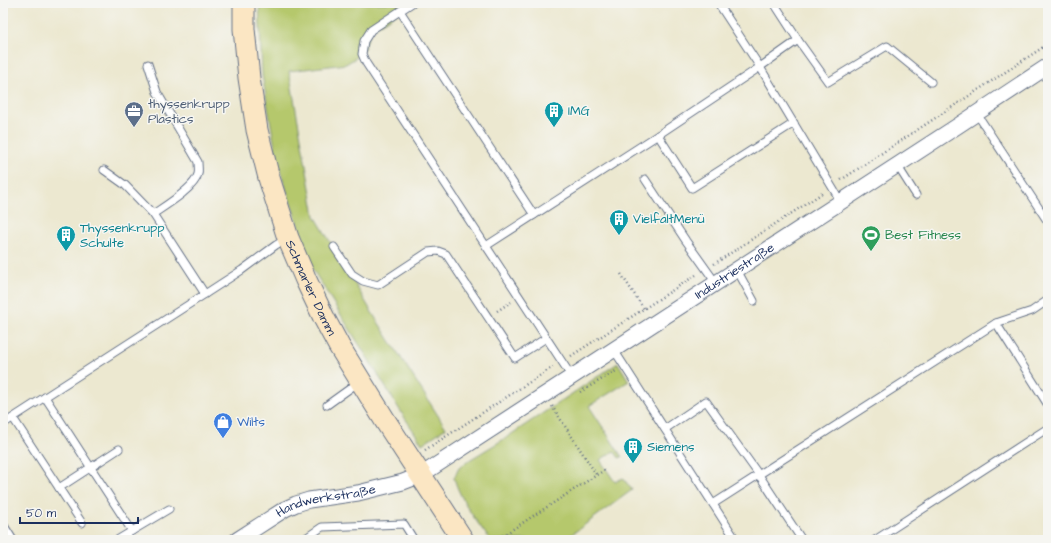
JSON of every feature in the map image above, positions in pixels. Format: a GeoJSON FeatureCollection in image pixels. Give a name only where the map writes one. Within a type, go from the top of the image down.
{"type":"FeatureCollection","features":[{"type":"Feature","properties":{"kind":"street","name":"Schmarler Damm"},"geometry":{"type":"LineString","coordinates":[[244,3],[244,29],[249,78],[257,130],[269,178],[288,238],[324,318],[360,382],[463,540]]}},
{"type":"Feature","properties":{"kind":"street","name":"Industriestraße"},"geometry":{"type":"LineString","coordinates":[[416,467],[545,395],[1048,66]]}},
{"type":"Feature","properties":{"kind":"street","name":"Handwerkstraße"},"geometry":{"type":"LineString","coordinates":[[237,540],[285,509],[296,504],[309,500],[358,493],[404,482],[416,467]]}},
{"type":"Feature","properties":{"kind":"lane"},"geometry":{"type":"LineString","coordinates":[[412,3],[371,30],[364,41],[362,54],[366,63],[518,297],[572,377]]}},
{"type":"Feature","properties":{"kind":"lane"},"geometry":{"type":"LineString","coordinates":[[718,3],[760,67],[841,202]]}},
{"type":"Feature","properties":{"kind":"lane"},"geometry":{"type":"LineString","coordinates":[[774,3],[828,82],[887,46],[931,82]]}},
{"type":"Feature","properties":{"kind":"lane"},"geometry":{"type":"LineString","coordinates":[[400,11],[534,215]]}},
{"type":"Feature","properties":{"kind":"lane"},"geometry":{"type":"LineString","coordinates":[[486,246],[760,67],[798,40]]}},
{"type":"Feature","properties":{"kind":"lane"},"geometry":{"type":"LineString","coordinates":[[148,64],[157,92],[198,162],[199,174],[190,188],[153,214]]}},
{"type":"Feature","properties":{"kind":"lane"},"geometry":{"type":"LineString","coordinates":[[981,120],[1048,222]]}},
{"type":"Feature","properties":{"kind":"lane"},"geometry":{"type":"LineString","coordinates":[[658,134],[692,188],[794,123]]}},
{"type":"Feature","properties":{"kind":"lane"},"geometry":{"type":"LineString","coordinates":[[898,165],[916,195]]}},
{"type":"Feature","properties":{"kind":"lane"},"geometry":{"type":"LineString","coordinates":[[104,170],[125,185],[153,214],[205,294]]}},
{"type":"Feature","properties":{"kind":"lane"},"geometry":{"type":"LineString","coordinates":[[645,179],[716,283]]}},
{"type":"Feature","properties":{"kind":"lane"},"geometry":{"type":"LineString","coordinates":[[3,424],[242,270],[288,238]]}},
{"type":"Feature","properties":{"kind":"lane"},"geometry":{"type":"LineString","coordinates":[[334,247],[352,274],[363,281],[378,285],[428,252],[438,251],[446,254],[515,358],[546,338]]}},
{"type":"Feature","properties":{"kind":"lane"},"geometry":{"type":"LineString","coordinates":[[737,270],[754,301]]}},
{"type":"Feature","properties":{"kind":"lane"},"geometry":{"type":"LineString","coordinates":[[713,504],[996,323],[1032,311],[1048,300]]}},
{"type":"Feature","properties":{"kind":"lane"},"geometry":{"type":"LineString","coordinates":[[996,323],[1048,405]]}},
{"type":"Feature","properties":{"kind":"lane"},"geometry":{"type":"LineString","coordinates":[[614,350],[736,540]]}},
{"type":"Feature","properties":{"kind":"lane"},"geometry":{"type":"LineString","coordinates":[[327,405],[360,382]]}},
{"type":"Feature","properties":{"kind":"lane"},"geometry":{"type":"LineString","coordinates":[[45,397],[132,531]]}},
{"type":"Feature","properties":{"kind":"lane"},"geometry":{"type":"LineString","coordinates":[[665,429],[706,401],[759,475],[802,540]]}},
{"type":"Feature","properties":{"kind":"lane"},"geometry":{"type":"LineString","coordinates":[[13,418],[82,524]]}},
{"type":"Feature","properties":{"kind":"lane"},"geometry":{"type":"LineString","coordinates":[[875,540],[1048,428]]}},
{"type":"Feature","properties":{"kind":"lane"},"geometry":{"type":"LineString","coordinates":[[58,488],[119,449]]}},
{"type":"Feature","properties":{"kind":"lane"},"geometry":{"type":"LineString","coordinates":[[117,540],[169,510]]}},
{"type":"Feature","properties":{"kind":"lane"},"geometry":{"type":"LineString","coordinates":[[3,524],[13,540]]}},
{"type":"Feature","properties":{"kind":"lane"},"geometry":{"type":"LineString","coordinates":[[302,540],[322,527],[404,524],[414,540]]}},
{"type":"Feature","properties":{"kind":"path"},"geometry":{"type":"LineString","coordinates":[[416,467],[561,362],[832,187],[1048,44]]}},
{"type":"Feature","properties":{"kind":"path"},"geometry":{"type":"LineString","coordinates":[[621,274],[644,309]]}},
{"type":"Feature","properties":{"kind":"path"},"geometry":{"type":"LineString","coordinates":[[488,317],[518,297]]}},
{"type":"Feature","properties":{"kind":"path"},"geometry":{"type":"LineString","coordinates":[[545,395],[596,474]]}},
{"type":"Feature","properties":{"kind":"path"},"geometry":{"type":"LineString","coordinates":[[496,540],[596,474],[606,469]]}},
{"type":"Feature","properties":{"kind":"green space"},"geometry":{"type":"Polygon","coordinates":[[[259,3],[412,3],[371,30],[362,54],[346,64],[289,71],[315,216],[371,311],[446,428],[422,444],[313,270],[278,164],[262,75],[259,3]]]}},
{"type":"Feature","properties":{"kind":"green space"},"geometry":{"type":"Polygon","coordinates":[[[618,363],[629,381],[589,406],[622,457],[619,458],[614,451],[600,460],[615,482],[623,478],[632,490],[564,540],[490,540],[469,510],[457,487],[454,478],[459,468],[618,363]]]}},
{"type":"Feature","properties":{"kind":"place","name":"thyssenkrupp Plastics"},"geometry":{"type":"Point","coordinates":[134,128]}},
{"type":"Feature","properties":{"kind":"place","name":"IMG"},"geometry":{"type":"Point","coordinates":[554,128]}},
{"type":"Feature","properties":{"kind":"place","name":"VielfaltMenü"},"geometry":{"type":"Point","coordinates":[619,236]}},
{"type":"Feature","properties":{"kind":"place","name":"Thyssenkrupp Schulte"},"geometry":{"type":"Point","coordinates":[66,252]}},
{"type":"Feature","properties":{"kind":"place","name":"Best Fitness"},"geometry":{"type":"Point","coordinates":[871,252]}},
{"type":"Feature","properties":{"kind":"place","name":"Wilts"},"geometry":{"type":"Point","coordinates":[223,439]}},
{"type":"Feature","properties":{"kind":"place","name":"Siemens"},"geometry":{"type":"Point","coordinates":[633,464]}}]}
